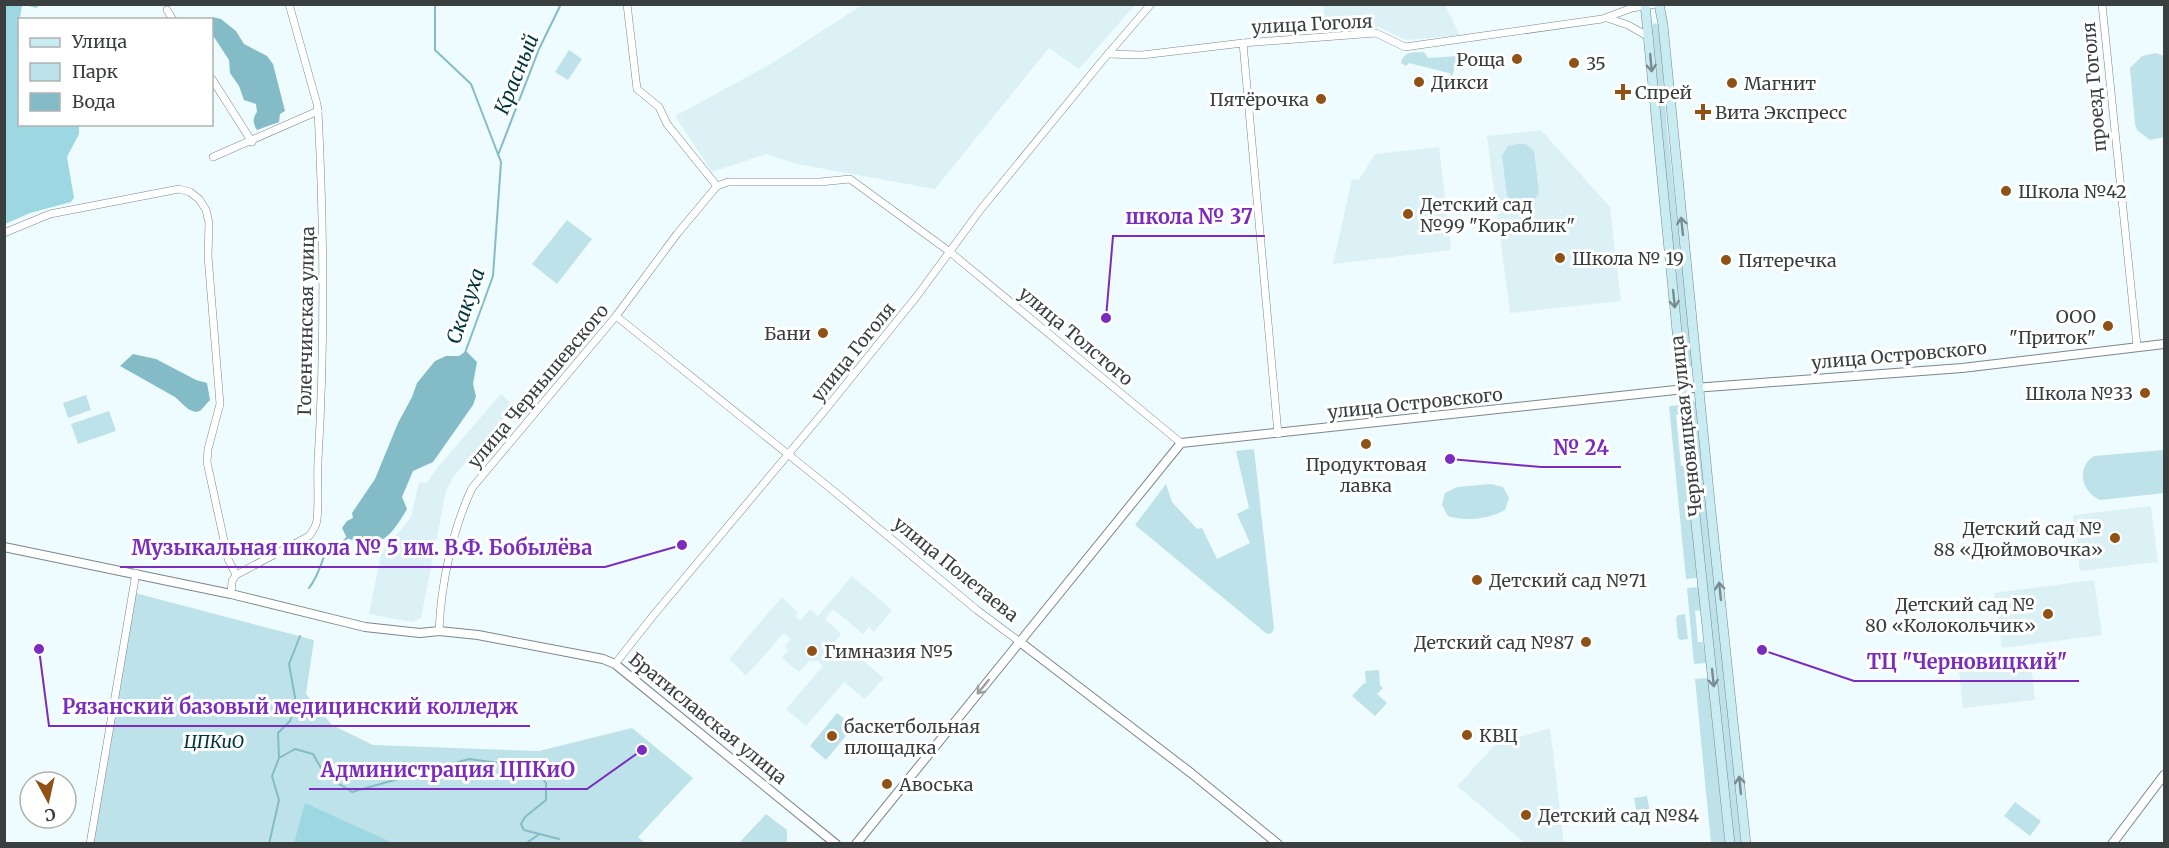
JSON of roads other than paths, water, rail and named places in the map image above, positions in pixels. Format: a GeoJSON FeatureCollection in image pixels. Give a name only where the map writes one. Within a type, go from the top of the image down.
{"type":"FeatureCollection","features":[{"type":"Feature","properties":{"kind":"main road","name":"Черновицкая улица"},"geometry":{"type":"LineString","coordinates":[[1658,4],[1663,25],[1674,153],[1746,843]]}},
{"type":"Feature","properties":{"kind":"main road","name":"Черновицкая улица"},"geometry":{"type":"LineString","coordinates":[[1645,5],[1730,843]]}},
{"type":"Feature","properties":{"kind":"street","name":"Голенчинская улица"},"geometry":{"type":"LineString","coordinates":[[236,575],[309,536],[317,520],[323,303],[318,111],[289,4]]}},
{"type":"Feature","properties":{"kind":"street"},"geometry":{"type":"LineString","coordinates":[[627,4],[637,89],[659,107],[667,124],[717,186]]}},
{"type":"Feature","properties":{"kind":"street","name":"улица Гоголя"},"geometry":{"type":"LineString","coordinates":[[615,664],[788,455],[950,252],[981,209],[1151,4]]}},
{"type":"Feature","properties":{"kind":"street","name":"улица Гоголя"},"geometry":{"type":"LineString","coordinates":[[1108,54],[1142,55],[1243,43],[1376,33],[1405,46],[1607,18],[1632,8],[1658,4]]}},
{"type":"Feature","properties":{"kind":"street","name":"проезд Гоголя"},"geometry":{"type":"LineString","coordinates":[[2102,4],[2137,346]]}},
{"type":"Feature","properties":{"kind":"street"},"geometry":{"type":"LineString","coordinates":[[167,10],[172,18]]}},
{"type":"Feature","properties":{"kind":"street"},"geometry":{"type":"LineString","coordinates":[[1607,18],[1628,25],[1648,37]]}},
{"type":"Feature","properties":{"kind":"street"},"geometry":{"type":"LineString","coordinates":[[1243,43],[1278,434]]}},
{"type":"Feature","properties":{"kind":"street"},"geometry":{"type":"LineString","coordinates":[[213,81],[252,142]]}},
{"type":"Feature","properties":{"kind":"street"},"geometry":{"type":"LineString","coordinates":[[213,157],[252,142],[318,111]]}},
{"type":"Feature","properties":{"kind":"street","name":"улица Толстого"},"geometry":{"type":"LineString","coordinates":[[717,186],[728,182],[820,182],[850,179],[950,252],[1181,443]]}},
{"type":"Feature","properties":{"kind":"street","name":"улица Чернышевского"},"geometry":{"type":"LineString","coordinates":[[439,631],[451,549],[459,515],[472,488],[616,316],[677,234],[717,186]]}},
{"type":"Feature","properties":{"kind":"street"},"geometry":{"type":"LineString","coordinates":[[4,233],[50,214],[179,189],[190,192],[199,199],[206,210],[220,404],[208,449],[207,462],[228,560],[236,575],[232,580],[231,594]]}},
{"type":"Feature","properties":{"kind":"street","name":"улица Полетаева"},"geometry":{"type":"LineString","coordinates":[[616,316],[977,610],[1191,773],[1278,843]]}},
{"type":"Feature","properties":{"kind":"street","name":"улица Островского"},"geometry":{"type":"LineString","coordinates":[[1181,443],[1700,388],[1962,368],[2137,346],[2164,345]]}},
{"type":"Feature","properties":{"kind":"street"},"geometry":{"type":"LineString","coordinates":[[856,843],[1181,443]]}},
{"type":"Feature","properties":{"kind":"street","name":"Братиславская улица"},"geometry":{"type":"LineString","coordinates":[[4,547],[231,594],[365,627],[420,633],[439,631],[515,641],[603,659],[615,664],[836,843]]}},
{"type":"Feature","properties":{"kind":"street"},"geometry":{"type":"LineString","coordinates":[[90,843],[136,573]]}},
{"type":"Feature","properties":{"kind":"street"},"geometry":{"type":"LineString","coordinates":[[2112,843],[2164,775]]}},
{"type":"Feature","properties":{"kind":"water"},"geometry":{"type":"Polygon","coordinates":[[[212,17],[221,19],[236,31],[244,44],[267,56],[273,64],[285,111],[280,114],[279,122],[257,130],[254,121],[257,112],[256,104],[244,100],[239,86],[230,73],[229,60],[213,36],[213,18],[212,17]]]}},
{"type":"Feature","properties":{"kind":"water"},"geometry":{"type":"Polygon","coordinates":[[[466,351],[477,362],[473,384],[476,396],[473,405],[433,462],[413,471],[402,497],[407,509],[396,527],[390,534],[376,542],[358,542],[347,538],[342,528],[347,521],[353,518],[352,513],[375,479],[417,383],[435,361],[446,356],[459,356],[466,351]]]}},
{"type":"Feature","properties":{"kind":"water"},"geometry":{"type":"Polygon","coordinates":[[[133,354],[156,359],[196,380],[207,383],[210,400],[200,411],[195,412],[188,409],[175,397],[120,366],[133,354]]]}},
{"type":"Feature","properties":{"kind":"waterway","name":"Скакуха"},"geometry":{"type":"LineString","coordinates":[[435,4],[435,50],[471,84],[501,162],[493,276],[465,353]]}},
{"type":"Feature","properties":{"kind":"waterway","name":"Красный"},"geometry":{"type":"LineString","coordinates":[[498,155],[539,49],[561,4]]}},
{"type":"Feature","properties":{"kind":"waterway","name":"Скакуха"},"geometry":{"type":"LineString","coordinates":[[309,588],[317,575],[326,551],[337,547],[348,537]]}},
{"type":"Feature","properties":{"kind":"waterway","name":"Скакуха"},"geometry":{"type":"LineString","coordinates":[[269,844],[279,800],[272,776],[279,758],[278,733],[290,721],[296,703],[289,664],[300,636]]}},
{"type":"Feature","properties":{"kind":"waterway"},"geometry":{"type":"LineString","coordinates":[[279,758],[295,749],[313,754],[325,775],[352,792],[469,759],[522,766],[540,775],[546,783],[546,800],[525,817],[521,824],[524,830],[559,839]]}},
{"type":"Feature","properties":{"kind":"waterway"},"geometry":{"type":"LineString","coordinates":[[525,844],[538,835]]}},
{"type":"Feature","properties":{"kind":"place","name":"Роща"},"geometry":{"type":"Point","coordinates":[1517,59]}},
{"type":"Feature","properties":{"kind":"place","name":"35"},"geometry":{"type":"Point","coordinates":[1574,63]}},
{"type":"Feature","properties":{"kind":"place","name":"Дикси"},"geometry":{"type":"Point","coordinates":[1419,82]}},
{"type":"Feature","properties":{"kind":"place","name":"Магнит"},"geometry":{"type":"Point","coordinates":[1732,83]}},
{"type":"Feature","properties":{"kind":"place","name":"Спрей"},"geometry":{"type":"Point","coordinates":[1623,92]}},
{"type":"Feature","properties":{"kind":"place","name":"Пятёрочка"},"geometry":{"type":"Point","coordinates":[1321,99]}},
{"type":"Feature","properties":{"kind":"place","name":"Вита Экспресс"},"geometry":{"type":"Point","coordinates":[1703,112]}},
{"type":"Feature","properties":{"kind":"place","name":"Школа №42"},"geometry":{"type":"Point","coordinates":[2006,191]}},
{"type":"Feature","properties":{"kind":"place","name":"Детский сад №99 \"Кораблик\""},"geometry":{"type":"Point","coordinates":[1408,214]}},
{"type":"Feature","properties":{"kind":"place","name":"Школа № 19"},"geometry":{"type":"Point","coordinates":[1560,258]}},
{"type":"Feature","properties":{"kind":"place","name":"Пятеречка"},"geometry":{"type":"Point","coordinates":[1726,260]}},
{"type":"Feature","properties":{"kind":"place","name":"школа № 37"},"geometry":{"type":"Point","coordinates":[1106,318]}},
{"type":"Feature","properties":{"kind":"place","name":"ООО \"Приток\""},"geometry":{"type":"Point","coordinates":[2108,326]}},
{"type":"Feature","properties":{"kind":"place","name":"Бани"},"geometry":{"type":"Point","coordinates":[823,333]}},
{"type":"Feature","properties":{"kind":"place","name":"Школа №33"},"geometry":{"type":"Point","coordinates":[2145,393]}},
{"type":"Feature","properties":{"kind":"place","name":"Продуктовая лавка"},"geometry":{"type":"Point","coordinates":[1366,444]}},
{"type":"Feature","properties":{"kind":"place","name":"№ 24"},"geometry":{"type":"Point","coordinates":[1450,459]}},
{"type":"Feature","properties":{"kind":"place","name":"Детский сад № 88 «Дюймовочка»"},"geometry":{"type":"Point","coordinates":[2115,538]}},
{"type":"Feature","properties":{"kind":"place","name":"Музыкальная школа № 5 им. В.Ф. Бобылёва"},"geometry":{"type":"Point","coordinates":[682,545]}},
{"type":"Feature","properties":{"kind":"place","name":"Детский сад №71"},"geometry":{"type":"Point","coordinates":[1477,580]}},
{"type":"Feature","properties":{"kind":"place","name":"Детский сад № 80 «Колокольчик»"},"geometry":{"type":"Point","coordinates":[2048,614]}},
{"type":"Feature","properties":{"kind":"place","name":"Детский сад №87"},"geometry":{"type":"Point","coordinates":[1586,642]}},
{"type":"Feature","properties":{"kind":"place","name":"Рязанский базовый медицинский колледж"},"geometry":{"type":"Point","coordinates":[39,649]}},
{"type":"Feature","properties":{"kind":"place","name":"ТЦ \"Черновицкий\""},"geometry":{"type":"Point","coordinates":[1762,650]}},
{"type":"Feature","properties":{"kind":"place","name":"Гимназия №5"},"geometry":{"type":"Point","coordinates":[812,651]}},
{"type":"Feature","properties":{"kind":"place","name":"КВЦ"},"geometry":{"type":"Point","coordinates":[1467,735]}},
{"type":"Feature","properties":{"kind":"place","name":"баскетбольная площадка"},"geometry":{"type":"Point","coordinates":[832,736]}},
{"type":"Feature","properties":{"kind":"place","name":"Администрация ЦПКиО"},"geometry":{"type":"Point","coordinates":[642,750]}},
{"type":"Feature","properties":{"kind":"place","name":"Авоська"},"geometry":{"type":"Point","coordinates":[887,784]}},
{"type":"Feature","properties":{"kind":"place","name":"Детский сад №84"},"geometry":{"type":"Point","coordinates":[1526,815]}},
{"type":"Feature","properties":{"kind":"park label","name":"ЦПКиО"},"geometry":{"type":"Point","coordinates":[214,741]}}]}
